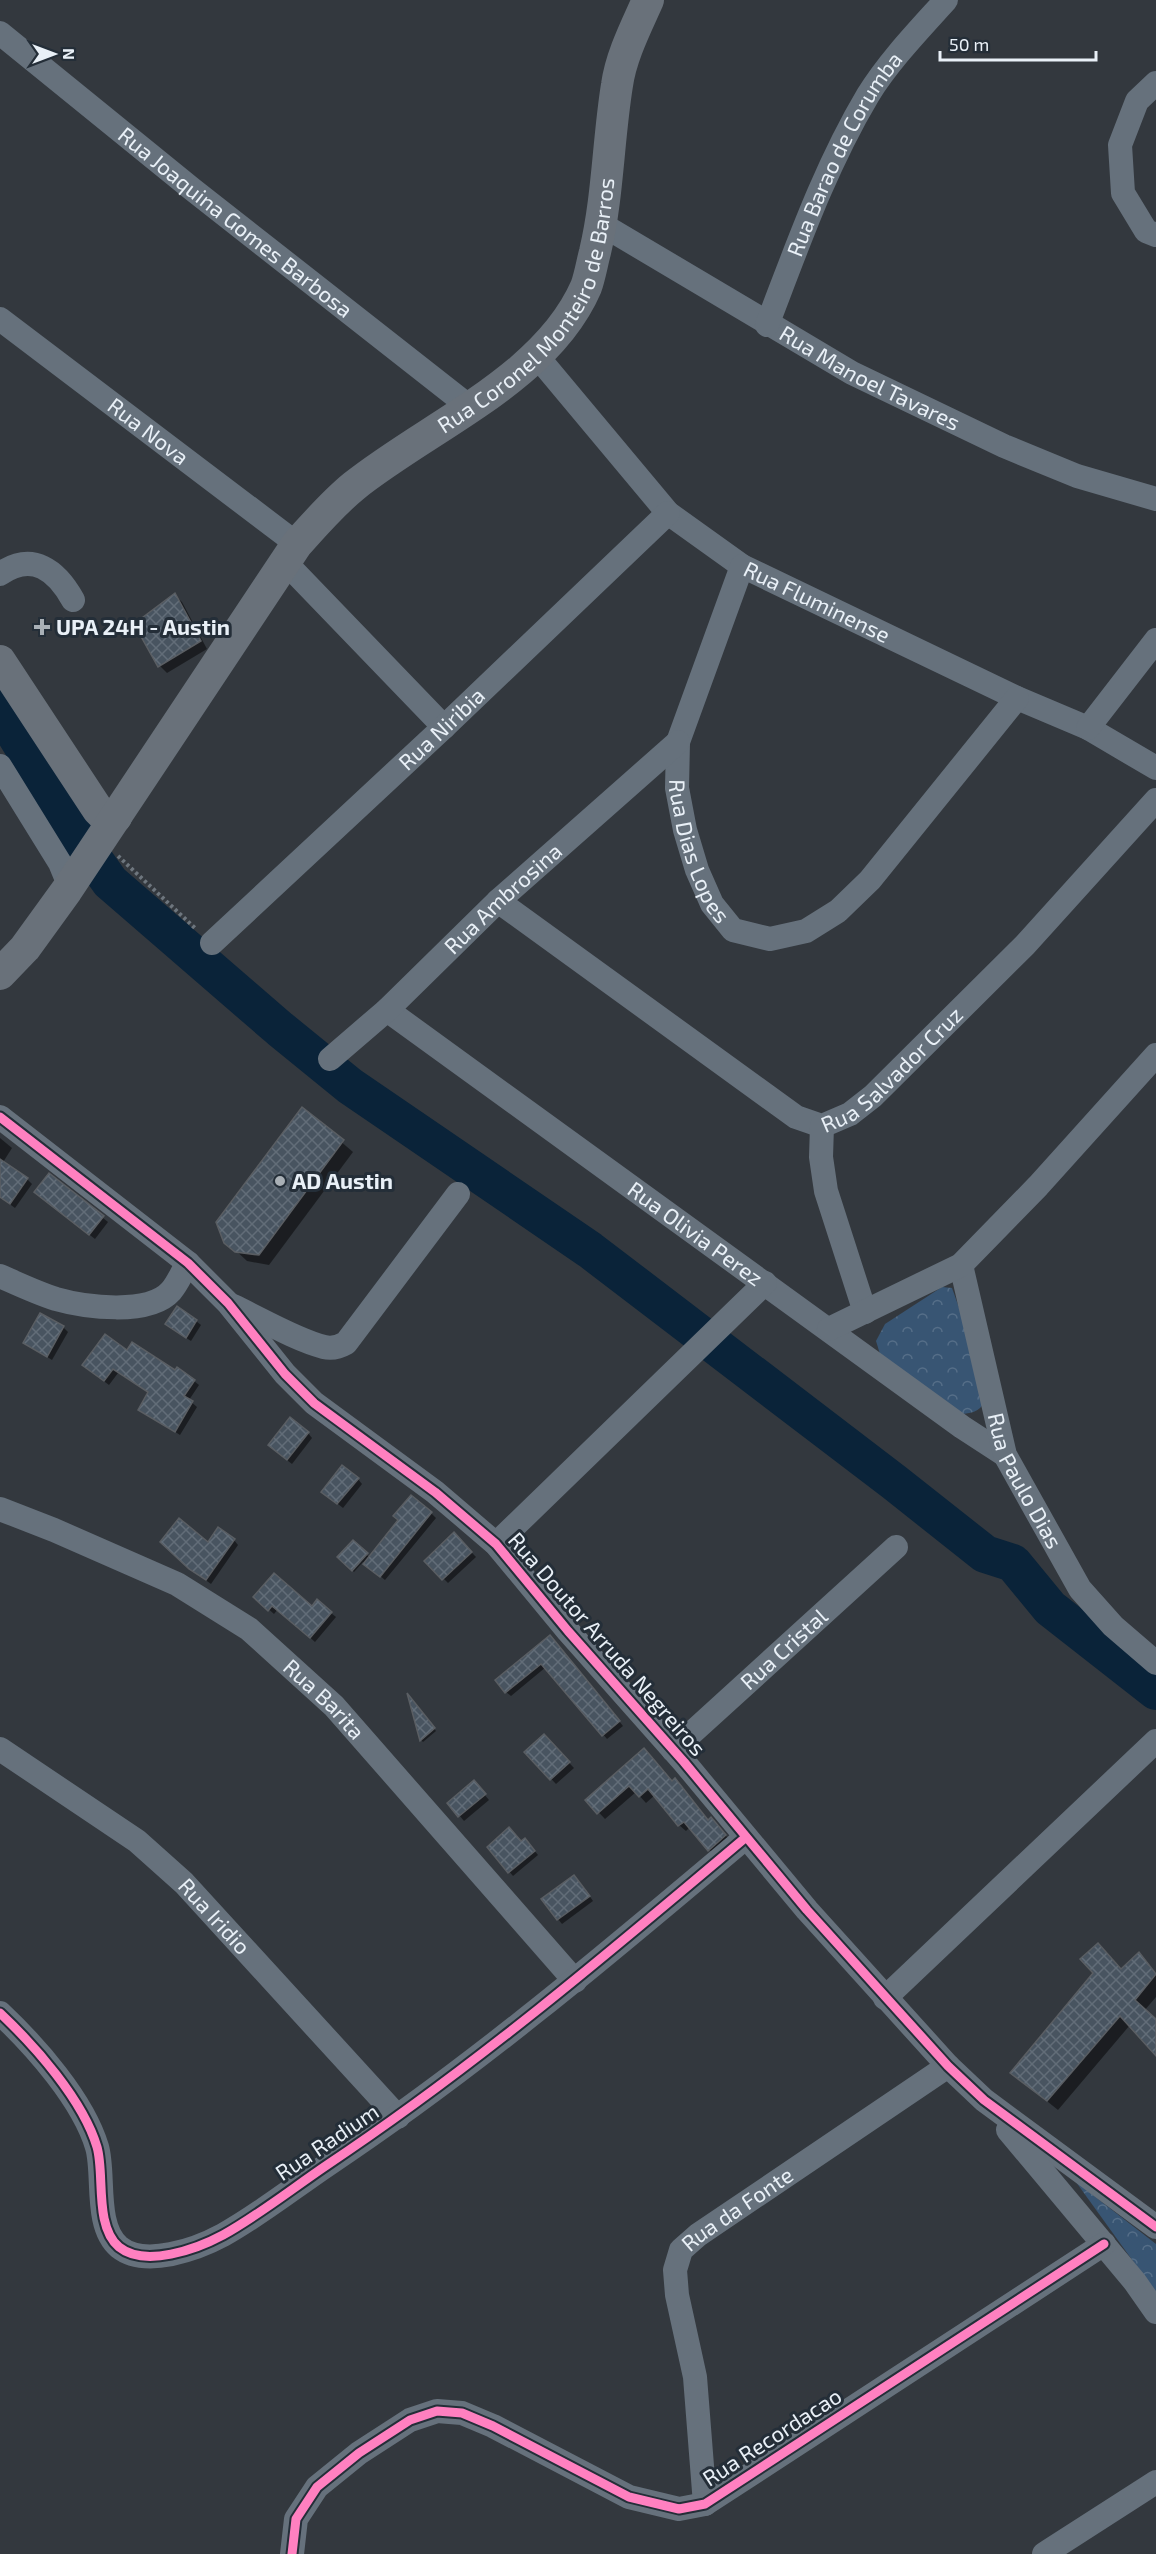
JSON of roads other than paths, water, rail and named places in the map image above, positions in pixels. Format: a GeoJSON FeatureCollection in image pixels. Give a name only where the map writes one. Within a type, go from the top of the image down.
{"type":"FeatureCollection","features":[{"type":"Feature","properties":{"kind":"main road","name":"Rua Coronel Monteiro de Barros"},"geometry":{"type":"LineString","coordinates":[[0,974],[25,948],[94,850],[291,553],[323,515],[354,486],[471,408],[536,355],[564,324],[586,286],[601,224],[617,83],[632,35],[648,0]]}},
{"type":"Feature","properties":{"kind":"main road"},"geometry":{"type":"LineString","coordinates":[[0,661],[103,815],[94,850]]}},
{"type":"Feature","properties":{"kind":"street","name":"Rua Barao de Corumba"},"geometry":{"type":"LineString","coordinates":[[767,324],[819,189],[869,94],[917,32],[946,0]]}},
{"type":"Feature","properties":{"kind":"street","name":"Rua Joaquina Gomes Barbosa"},"geometry":{"type":"LineString","coordinates":[[0,33],[192,189],[471,408]]}},
{"type":"Feature","properties":{"kind":"street"},"geometry":{"type":"LineString","coordinates":[[1156,83],[1137,101],[1120,145],[1123,193],[1146,231],[1156,235]]}},
{"type":"Feature","properties":{"kind":"street","name":"Rua Manoel Tavares"},"geometry":{"type":"LineString","coordinates":[[601,224],[852,373],[1004,447],[1077,476],[1156,499]]}},
{"type":"Feature","properties":{"kind":"street","name":"Rua Nova"},"geometry":{"type":"LineString","coordinates":[[0,319],[291,553],[444,727]]}},
{"type":"Feature","properties":{"kind":"street","name":"Rua Fluminense"},"geometry":{"type":"LineString","coordinates":[[536,355],[668,513],[742,566],[1017,698],[1088,728],[1156,768]]}},
{"type":"Feature","properties":{"kind":"street","name":"Rua Niribia"},"geometry":{"type":"LineString","coordinates":[[212,943],[444,727],[668,513]]}},
{"type":"Feature","properties":{"kind":"street"},"geometry":{"type":"LineString","coordinates":[[0,574],[20,565],[38,565],[51,571],[64,583],[73,600]]}},
{"type":"Feature","properties":{"kind":"street","name":"Rua Dias Lopes"},"geometry":{"type":"LineString","coordinates":[[742,566],[678,742],[677,788],[685,830],[697,870],[712,904],[733,930],[770,939],[806,930],[838,911],[870,880],[1017,698]]}},
{"type":"Feature","properties":{"kind":"street"},"geometry":{"type":"LineString","coordinates":[[1088,728],[1156,640]]}},
{"type":"Feature","properties":{"kind":"street","name":"Rua Ambrosina"},"geometry":{"type":"LineString","coordinates":[[330,1059],[387,1010],[498,901],[678,742]]}},
{"type":"Feature","properties":{"kind":"street"},"geometry":{"type":"LineString","coordinates":[[0,766],[60,863],[67,880],[94,850]]}},
{"type":"Feature","properties":{"kind":"street","name":"Rua Salvador Cruz"},"geometry":{"type":"LineString","coordinates":[[498,901],[796,1117],[822,1126],[850,1114],[873,1096],[1025,945],[1156,800]]}},
{"type":"Feature","properties":{"kind":"street","name":"Rua Olivia Perez"},"geometry":{"type":"LineString","coordinates":[[387,1010],[962,1427],[1005,1455]]}},
{"type":"Feature","properties":{"kind":"street"},"geometry":{"type":"LineString","coordinates":[[829,1329],[961,1265],[1038,1186],[1156,1054]]}},
{"type":"Feature","properties":{"kind":"street","name":"Rua Doutor Arruda Negreiros"},"geometry":{"type":"LineString","coordinates":[[0,1117],[188,1263],[228,1304],[285,1374],[314,1403],[435,1492],[496,1544],[568,1632],[673,1750],[746,1838],[885,1998],[948,2066],[984,2100],[1155,2225]]}},
{"type":"Feature","properties":{"kind":"street"},"geometry":{"type":"LineString","coordinates":[[822,1126],[820,1157],[826,1191],[865,1312]]}},
{"type":"Feature","properties":{"kind":"street"},"geometry":{"type":"LineString","coordinates":[[228,1304],[308,1341],[325,1347],[337,1348],[346,1343],[458,1194]]}},
{"type":"Feature","properties":{"kind":"street"},"geometry":{"type":"LineString","coordinates":[[0,1276],[56,1299],[97,1306],[132,1307],[153,1302],[170,1292],[188,1263]]}},
{"type":"Feature","properties":{"kind":"street","name":"Rua Paulo Dias"},"geometry":{"type":"LineString","coordinates":[[961,1265],[1005,1455],[1080,1589],[1113,1626],[1156,1663]]}},
{"type":"Feature","properties":{"kind":"street"},"geometry":{"type":"LineString","coordinates":[[496,1544],[765,1283]]}},
{"type":"Feature","properties":{"kind":"street","name":"Rua Barita"},"geometry":{"type":"LineString","coordinates":[[0,1509],[177,1584],[249,1629],[334,1706],[575,1981]]}},
{"type":"Feature","properties":{"kind":"street","name":"Rua Cristal"},"geometry":{"type":"LineString","coordinates":[[673,1750],[896,1547]]}},
{"type":"Feature","properties":{"kind":"street"},"geometry":{"type":"LineString","coordinates":[[885,1998],[1156,1741]]}},
{"type":"Feature","properties":{"kind":"street","name":"Rua Iridio"},"geometry":{"type":"LineString","coordinates":[[0,1749],[137,1841],[184,1883],[398,2117]]}},
{"type":"Feature","properties":{"kind":"street","name":"Rua Radium"},"geometry":{"type":"LineString","coordinates":[[0,2013],[50,2068],[79,2106],[98,2148],[102,2206],[117,2246],[132,2254],[167,2255],[222,2235],[398,2117],[575,1981],[746,1838]]}},
{"type":"Feature","properties":{"kind":"street","name":"Rua da Fonte"},"geometry":{"type":"LineString","coordinates":[[705,2504],[695,2377],[677,2295],[675,2270],[681,2250],[698,2235],[948,2066]]}},
{"type":"Feature","properties":{"kind":"street"},"geometry":{"type":"LineString","coordinates":[[984,2100],[1135,2282],[1156,2312]]}},
{"type":"Feature","properties":{"kind":"street","name":"Rua Recordacao"},"geometry":{"type":"LineString","coordinates":[[292,2554],[296,2519],[317,2487],[359,2452],[401,2425],[437,2411],[462,2413],[493,2426],[629,2497],[679,2509],[705,2504],[1104,2244]]}},
{"type":"Feature","properties":{"kind":"street"},"geometry":{"type":"LineString","coordinates":[[1044,2554],[1156,2482]]}},
{"type":"Feature","properties":{"kind":"waterway"},"geometry":{"type":"LineString","coordinates":[[0,709],[78,837],[110,882],[280,1029],[350,1086],[590,1250],[985,1554],[1013,1563],[1050,1608],[1156,1691]]}},
{"type":"Feature","properties":{"kind":"place","name":"UPA 24H - Austin"},"geometry":{"type":"Point","coordinates":[42,627]}},
{"type":"Feature","properties":{"kind":"place","name":"AD Austin"},"geometry":{"type":"Point","coordinates":[280,1181]}}]}
